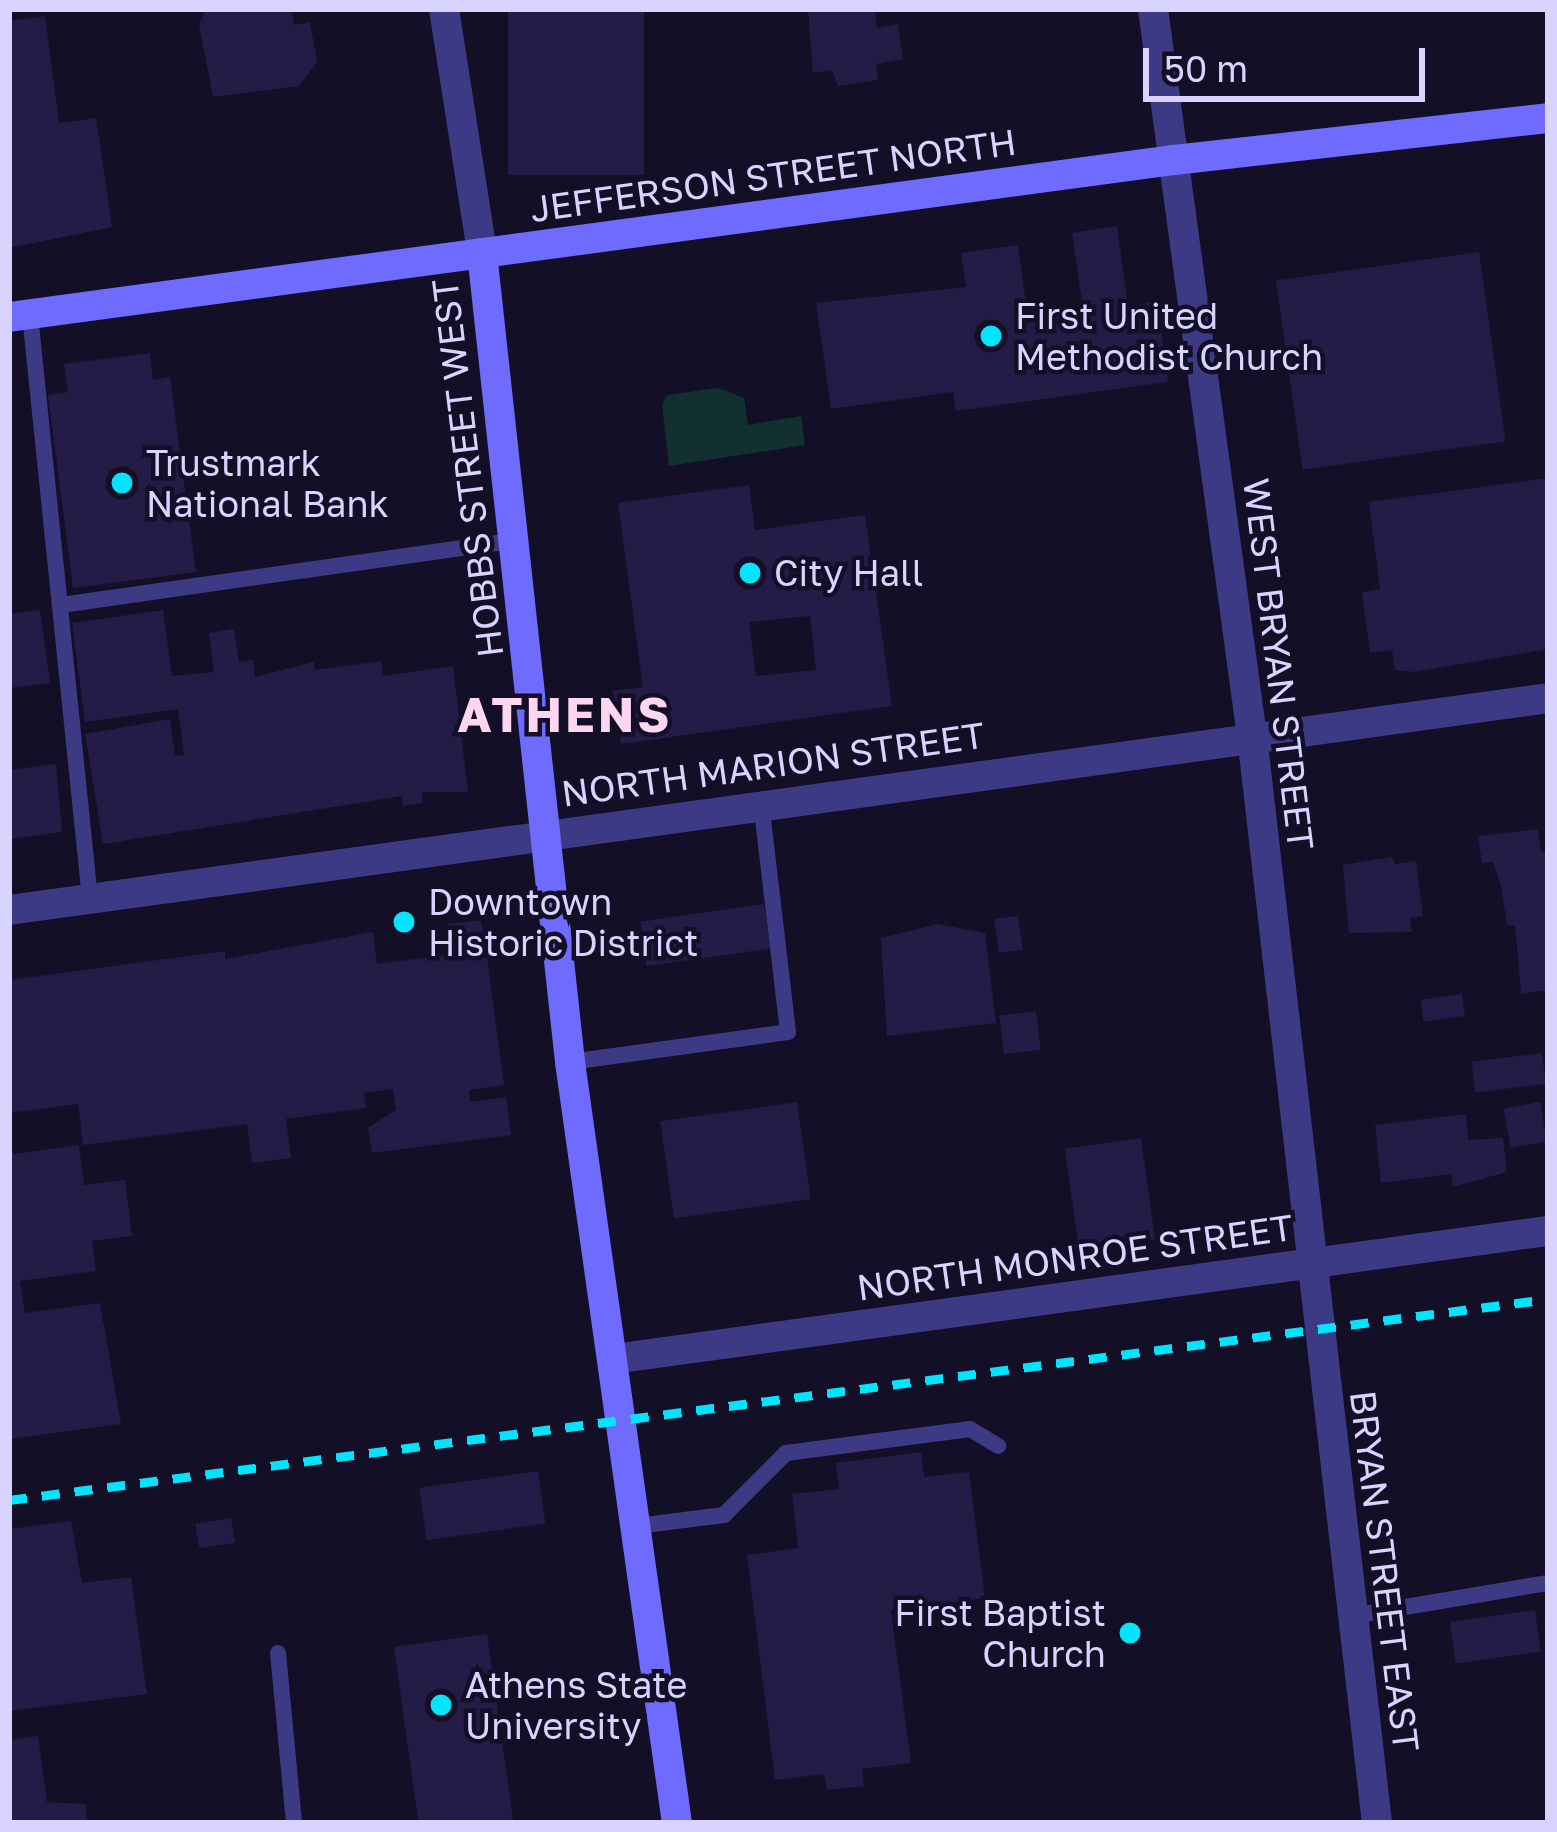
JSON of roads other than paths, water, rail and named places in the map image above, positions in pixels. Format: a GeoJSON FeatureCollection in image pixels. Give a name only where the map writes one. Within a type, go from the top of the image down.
{"type":"FeatureCollection","features":[{"type":"Feature","properties":{"kind":"main road","name":"JEFFERSON STREET NORTH"},"geometry":{"type":"LineString","coordinates":[[19,316],[1174,160],[1548,118]]}},
{"type":"Feature","properties":{"kind":"main road","name":"HOBBS STREET WEST"},"geometry":{"type":"LineString","coordinates":[[482,254],[519,540],[570,1062],[677,1823]]}},
{"type":"Feature","properties":{"kind":"street","name":"HOBBS STREET WEST"},"geometry":{"type":"LineString","coordinates":[[444,9],[482,254]]}},
{"type":"Feature","properties":{"kind":"street","name":"WEST BRYAN STREET"},"geometry":{"type":"LineString","coordinates":[[1153,9],[1252,736],[1315,1330]]}},
{"type":"Feature","properties":{"kind":"street","name":"NORTH MARION STREET"},"geometry":{"type":"LineString","coordinates":[[9,910],[762,810],[1252,736],[1548,698]]}},
{"type":"Feature","properties":{"kind":"street","name":"NORTH MONROE STREET"},"geometry":{"type":"LineString","coordinates":[[613,1359],[1548,1231]]}},
{"type":"Feature","properties":{"kind":"street","name":"BRYAN STREET EAST"},"geometry":{"type":"LineString","coordinates":[[1315,1330],[1377,1823]]}},
{"type":"Feature","properties":{"kind":"lane"},"geometry":{"type":"LineString","coordinates":[[19,316],[61,605],[90,899]]}},
{"type":"Feature","properties":{"kind":"lane"},"geometry":{"type":"LineString","coordinates":[[61,605],[519,540]]}},
{"type":"Feature","properties":{"kind":"lane"},"geometry":{"type":"LineString","coordinates":[[570,1062],[788,1032],[762,810]]}},
{"type":"Feature","properties":{"kind":"lane"},"geometry":{"type":"LineString","coordinates":[[637,1526],[724,1515],[786,1453],[970,1429],[998,1446]]}},
{"type":"Feature","properties":{"kind":"lane"},"geometry":{"type":"LineString","coordinates":[[1352,1616],[1548,1583]]}},
{"type":"Feature","properties":{"kind":"lane"},"geometry":{"type":"LineString","coordinates":[[278,1653],[294,1823]]}},
{"type":"Feature","properties":{"kind":"railway"},"geometry":{"type":"LineString","coordinates":[[9,1500],[1548,1299]]}},
{"type":"Feature","properties":{"kind":"place","name":"First United Methodist Church"},"geometry":{"type":"Point","coordinates":[991,336]}},
{"type":"Feature","properties":{"kind":"place","name":"Trustmark National Bank"},"geometry":{"type":"Point","coordinates":[122,483]}},
{"type":"Feature","properties":{"kind":"place","name":"City Hall"},"geometry":{"type":"Point","coordinates":[750,573]}},
{"type":"Feature","properties":{"kind":"place","name":"Downtown Historic District"},"geometry":{"type":"Point","coordinates":[404,922]}},
{"type":"Feature","properties":{"kind":"place","name":"First Baptist Church"},"geometry":{"type":"Point","coordinates":[1130,1633]}},
{"type":"Feature","properties":{"kind":"place","name":"Athens State University"},"geometry":{"type":"Point","coordinates":[441,1705]}},
{"type":"Feature","properties":{"kind":"district","name":"ATHENS"},"geometry":{"type":"Point","coordinates":[565,715]}}]}
